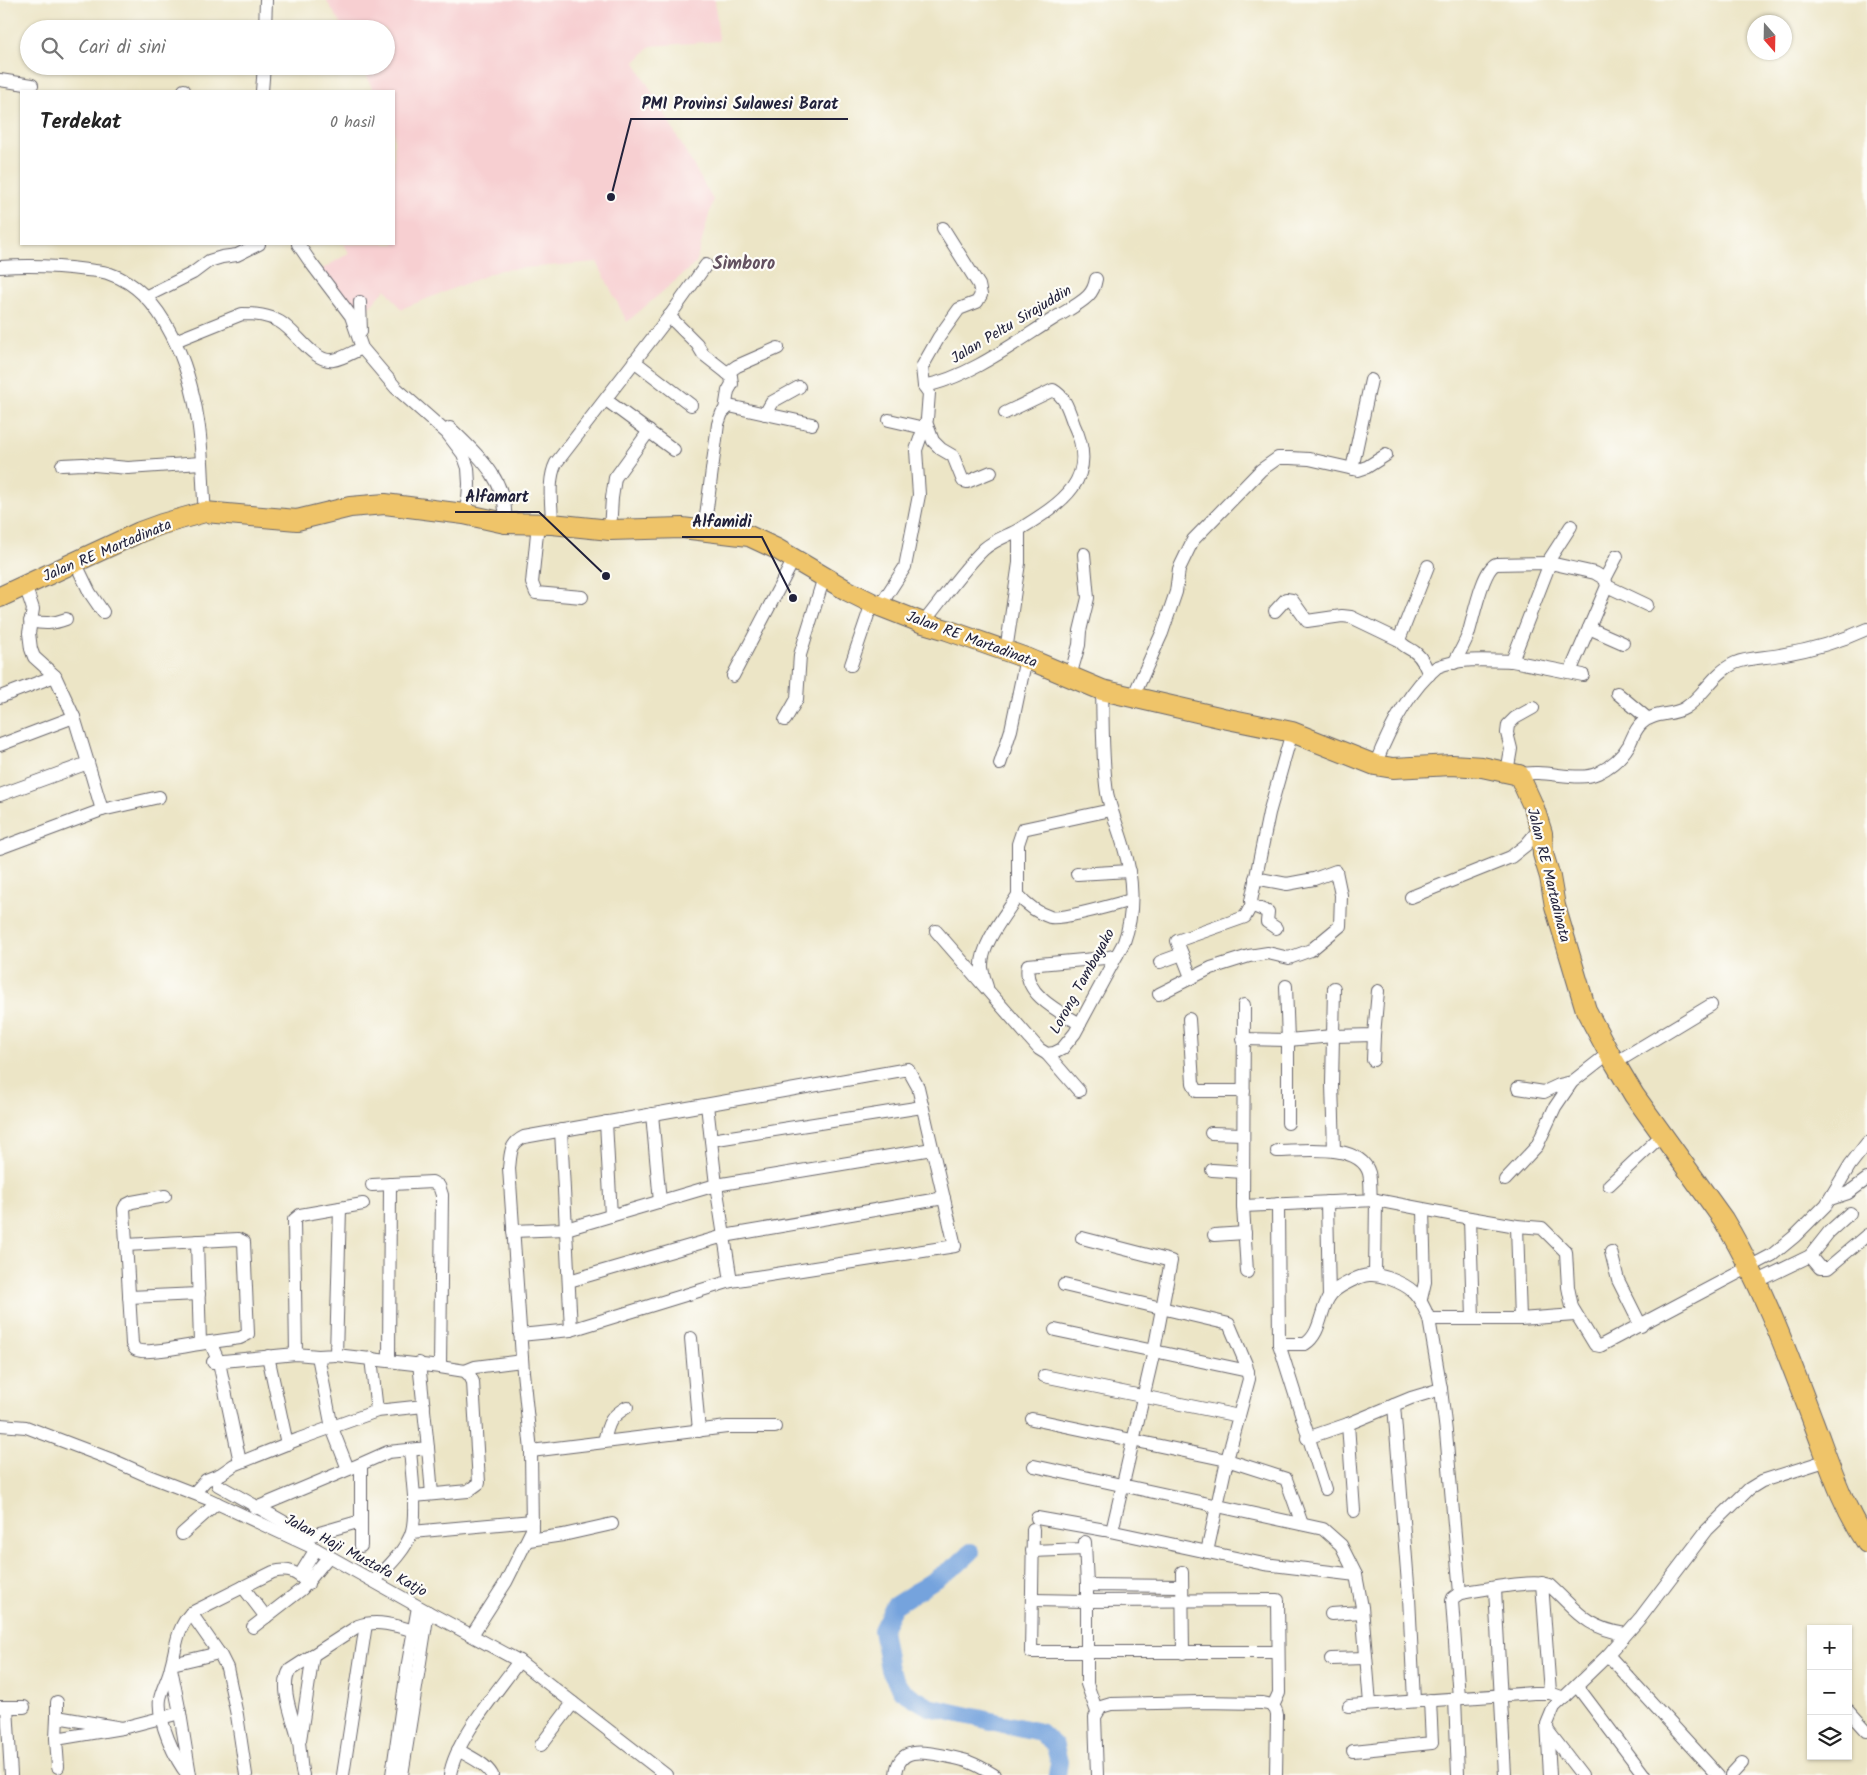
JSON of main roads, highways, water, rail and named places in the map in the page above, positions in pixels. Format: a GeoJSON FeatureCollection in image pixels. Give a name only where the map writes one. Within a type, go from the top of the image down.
{"type":"FeatureCollection","features":[{"type":"Feature","properties":{"kind":"highway","name":"Jalan RE Martadinata"},"geometry":{"type":"LineString","coordinates":[[0,597],[140,532],[204,512],[297,520],[350,507],[385,504],[464,514],[505,522],[610,530],[682,528],[723,532],[749,536],[877,604],[923,623],[1026,658],[1102,690],[1292,732],[1375,766],[1393,768],[1452,765],[1482,767],[1513,773],[1534,808],[1541,830],[1543,854],[1555,906],[1581,996],[1593,1025],[1634,1095],[1723,1219],[1753,1275],[1777,1329],[1844,1504],[1867,1543]]}},
{"type":"Feature","properties":{"kind":"waterway"},"geometry":{"type":"LineString","coordinates":[[971,1552],[957,1565],[894,1606],[882,1630],[889,1669],[901,1690],[929,1707],[1040,1732],[1055,1746],[1059,1762],[1057,1775]]}},
{"type":"Feature","properties":{"kind":"place","name":"PMI Provinsi Sulawesi Barat"},"geometry":{"type":"Point","coordinates":[611,197]}},
{"type":"Feature","properties":{"kind":"place","name":"Alfamart"},"geometry":{"type":"Point","coordinates":[606,576]}},
{"type":"Feature","properties":{"kind":"place","name":"Alfamidi"},"geometry":{"type":"Point","coordinates":[793,598]}},
{"type":"Feature","properties":{"kind":"district","name":"Simboro"},"geometry":{"type":"Point","coordinates":[744,263]}}]}
